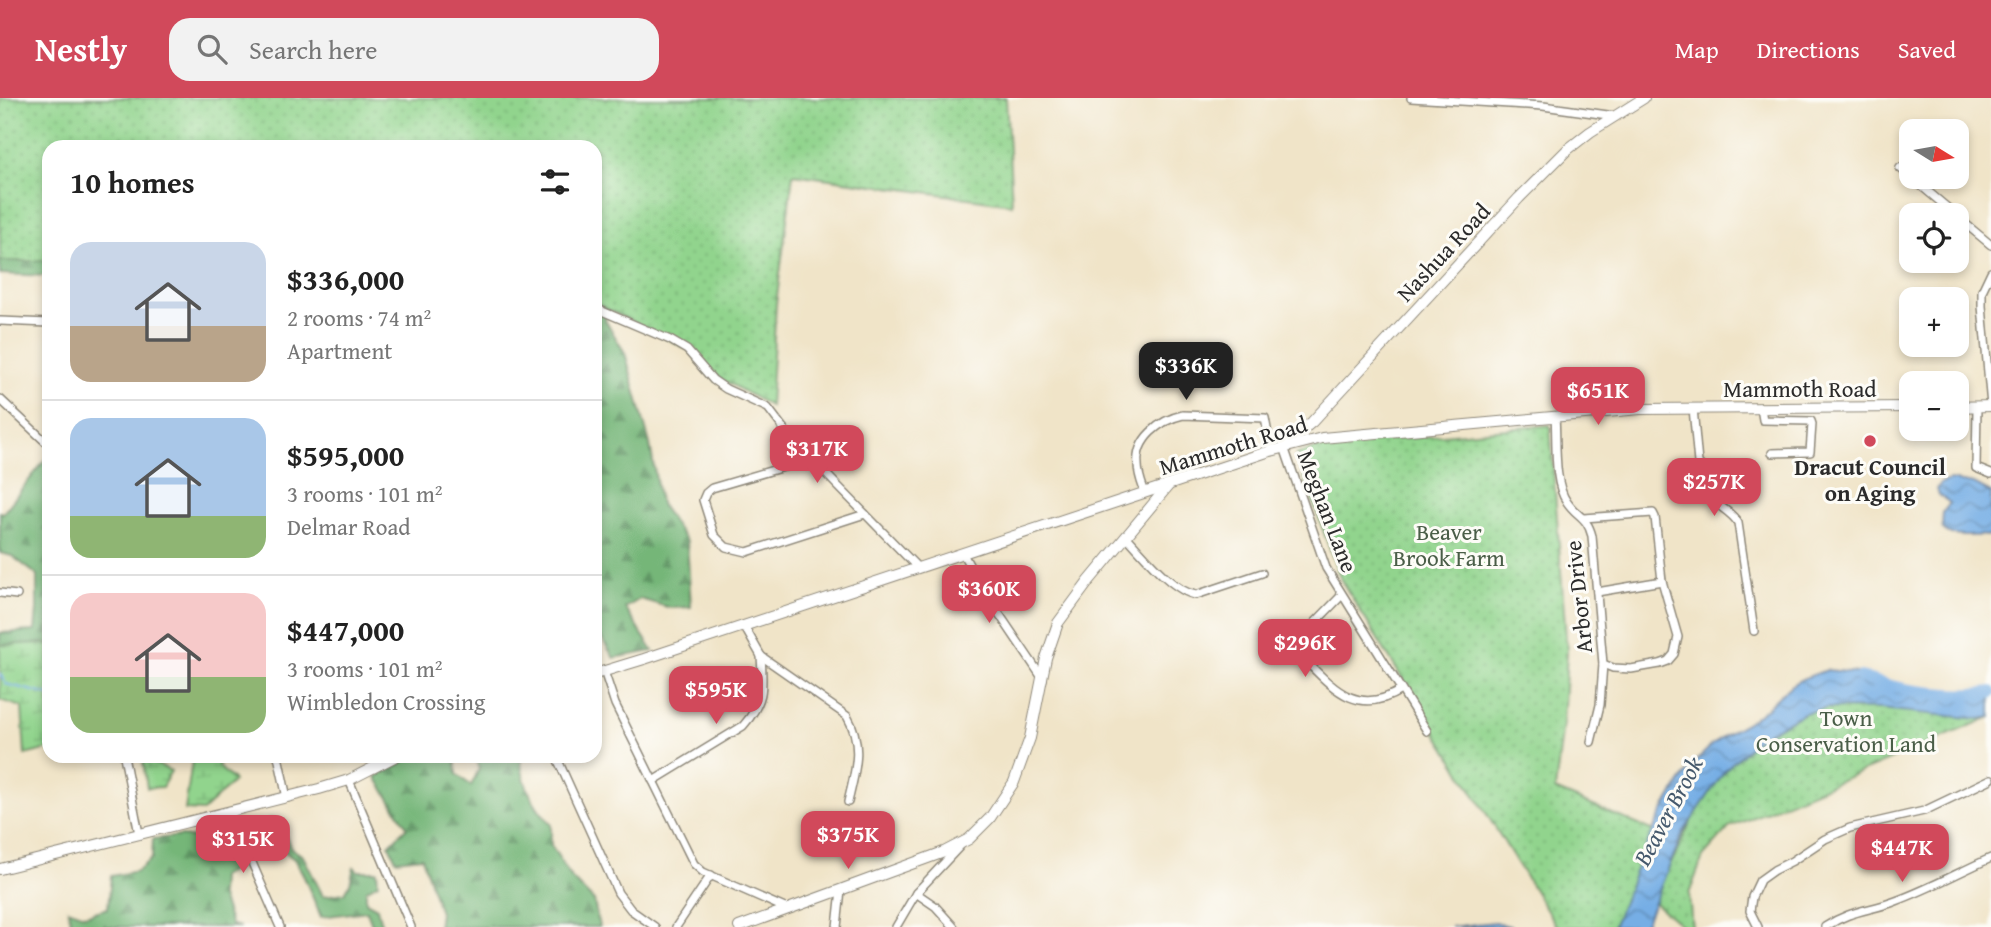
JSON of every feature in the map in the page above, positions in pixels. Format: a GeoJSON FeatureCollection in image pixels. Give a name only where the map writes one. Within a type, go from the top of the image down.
{"type":"FeatureCollection","features":[{"type":"Feature","properties":{"kind":"main road","name":"Nashua Road"},"geometry":{"type":"LineString","coordinates":[[1284,447],[1312,422],[1574,144],[1644,98]]}},
{"type":"Feature","properties":{"kind":"main road"},"geometry":{"type":"LineString","coordinates":[[1969,407],[1991,406]]}},
{"type":"Feature","properties":{"kind":"main road","name":"Mammoth Road"},"geometry":{"type":"LineString","coordinates":[[602,671],[1271,450],[1322,438],[1640,408],[1899,407]]}},
{"type":"Feature","properties":{"kind":"main road"},"geometry":{"type":"LineString","coordinates":[[739,927],[944,852],[968,839],[990,818],[1014,782],[1030,738],[1050,642],[1058,623],[1168,485]]}},
{"type":"Feature","properties":{"kind":"main road"},"geometry":{"type":"LineString","coordinates":[[1129,498],[1143,503],[1147,510]]}},
{"type":"Feature","properties":{"kind":"main road"},"geometry":{"type":"LineString","coordinates":[[1,866],[287,798],[349,780],[382,763]]}},
{"type":"Feature","properties":{"kind":"street"},"geometry":{"type":"LineString","coordinates":[[1411,98],[1543,106],[1615,116]]}},
{"type":"Feature","properties":{"kind":"street"},"geometry":{"type":"LineString","coordinates":[[1924,189],[1941,203]]}},
{"type":"Feature","properties":{"kind":"street"},"geometry":{"type":"LineString","coordinates":[[1969,227],[1991,245]]}},
{"type":"Feature","properties":{"kind":"street"},"geometry":{"type":"LineString","coordinates":[[1991,272],[1982,291],[1982,329],[1991,406]]}},
{"type":"Feature","properties":{"kind":"street"},"geometry":{"type":"LineString","coordinates":[[602,311],[670,340],[687,350],[713,380],[726,389],[768,408],[811,459],[918,568]]}},
{"type":"Feature","properties":{"kind":"street"},"geometry":{"type":"LineString","coordinates":[[0,321],[42,323]]}},
{"type":"Feature","properties":{"kind":"street"},"geometry":{"type":"LineString","coordinates":[[0,400],[42,439]]}},
{"type":"Feature","properties":{"kind":"street"},"geometry":{"type":"LineString","coordinates":[[1977,407],[1976,468],[1991,474]]}},
{"type":"Feature","properties":{"kind":"street"},"geometry":{"type":"LineString","coordinates":[[1693,408],[1698,463],[1711,477],[1710,496],[1714,502],[1730,511],[1738,523],[1754,631]]}},
{"type":"Feature","properties":{"kind":"street"},"geometry":{"type":"LineString","coordinates":[[1760,408],[1763,420],[1811,421],[1812,424],[1810,452],[1772,453]]}},
{"type":"Feature","properties":{"kind":"street"},"geometry":{"type":"LineString","coordinates":[[1145,493],[1137,462],[1142,447],[1149,432],[1170,418],[1182,415],[1265,418],[1271,450]]}},
{"type":"Feature","properties":{"kind":"street","name":"Arbor Drive"},"geometry":{"type":"LineString","coordinates":[[1555,416],[1562,494],[1567,504],[1590,525],[1592,536],[1603,664],[1600,705],[1591,742]]}},
{"type":"Feature","properties":{"kind":"street","name":"Meghan Lane"},"geometry":{"type":"LineString","coordinates":[[1284,447],[1326,568],[1427,731]]}},
{"type":"Feature","properties":{"kind":"street"},"geometry":{"type":"LineString","coordinates":[[811,459],[712,488],[706,493],[704,500],[714,535],[726,547],[747,552],[865,514]]}},
{"type":"Feature","properties":{"kind":"street"},"geometry":{"type":"LineString","coordinates":[[1584,518],[1653,513],[1662,581],[1678,637],[1674,654],[1668,661],[1660,664],[1631,669],[1613,668],[1603,664]]}},
{"type":"Feature","properties":{"kind":"street"},"geometry":{"type":"LineString","coordinates":[[1127,537],[1187,594],[1196,595],[1262,573]]}},
{"type":"Feature","properties":{"kind":"street"},"geometry":{"type":"LineString","coordinates":[[963,554],[992,604],[1042,679]]}},
{"type":"Feature","properties":{"kind":"street"},"geometry":{"type":"LineString","coordinates":[[1597,592],[1662,581]]}},
{"type":"Feature","properties":{"kind":"street"},"geometry":{"type":"LineString","coordinates":[[0,593],[18,595]]}},
{"type":"Feature","properties":{"kind":"street"},"geometry":{"type":"LineString","coordinates":[[1341,596],[1301,637],[1298,653],[1340,694],[1354,700],[1381,699],[1401,690]]}},
{"type":"Feature","properties":{"kind":"street"},"geometry":{"type":"LineString","coordinates":[[744,626],[761,656],[847,716],[858,750],[848,802]]}},
{"type":"Feature","properties":{"kind":"street"},"geometry":{"type":"LineString","coordinates":[[653,781],[749,720],[761,700],[761,656]]}},
{"type":"Feature","properties":{"kind":"street"},"geometry":{"type":"LineString","coordinates":[[602,676],[688,854],[703,873],[787,909]]}},
{"type":"Feature","properties":{"kind":"street"},"geometry":{"type":"LineString","coordinates":[[125,763],[139,834]]}},
{"type":"Feature","properties":{"kind":"street"},"geometry":{"type":"LineString","coordinates":[[280,763],[287,798]]}},
{"type":"Feature","properties":{"kind":"street"},"geometry":{"type":"LineString","coordinates":[[559,763],[618,893],[631,910],[655,927]]}},
{"type":"Feature","properties":{"kind":"street"},"geometry":{"type":"LineString","coordinates":[[1758,927],[1750,911],[1752,897],[1760,880],[1774,870],[1837,834],[1924,811],[1991,779]]}},
{"type":"Feature","properties":{"kind":"street"},"geometry":{"type":"LineString","coordinates":[[349,780],[411,927]]}},
{"type":"Feature","properties":{"kind":"street"},"geometry":{"type":"LineString","coordinates":[[230,812],[281,927]]}},
{"type":"Feature","properties":{"kind":"street"},"geometry":{"type":"LineString","coordinates":[[896,927],[916,894],[943,862],[968,839]]}},
{"type":"Feature","properties":{"kind":"street"},"geometry":{"type":"LineString","coordinates":[[1825,927],[1840,917],[1914,894],[1991,858]]}},
{"type":"Feature","properties":{"kind":"street"},"geometry":{"type":"LineString","coordinates":[[676,927],[711,875]]}},
{"type":"Feature","properties":{"kind":"street"},"geometry":{"type":"LineString","coordinates":[[837,927],[841,890]]}},
{"type":"Feature","properties":{"kind":"street"},"geometry":{"type":"LineString","coordinates":[[916,894],[935,906],[954,927]]}},
{"type":"Feature","properties":{"kind":"green space"},"geometry":{"type":"Polygon","coordinates":[[[0,98],[1006,98],[1012,204],[793,174],[776,304],[770,406],[718,377],[688,349],[602,306],[602,140],[42,140],[42,261],[0,261],[0,98]]]}},
{"type":"Feature","properties":{"kind":"green space"},"geometry":{"type":"Polygon","coordinates":[[[0,261],[42,261],[42,276],[0,274],[0,261]]]}},
{"type":"Feature","properties":{"kind":"green space"},"geometry":{"type":"Polygon","coordinates":[[[602,307],[609,311],[605,320],[625,353],[650,444],[660,504],[687,542],[691,607],[671,608],[640,599],[625,608],[653,651],[614,658],[602,639],[602,307]]]}},
{"type":"Feature","properties":{"kind":"green space","name":"Beaver Brook Farm"},"geometry":{"type":"Polygon","coordinates":[[[1550,425],[1567,651],[1563,724],[1555,790],[1675,840],[1628,927],[1557,927],[1341,580],[1296,455],[1324,446],[1550,425]]]}},
{"type":"Feature","properties":{"kind":"green space"},"geometry":{"type":"Polygon","coordinates":[[[42,464],[42,643],[0,645],[0,633],[35,631],[37,610],[37,575],[12,556],[0,553],[0,512],[3,513],[42,464]]]}},
{"type":"Feature","properties":{"kind":"green space"},"geometry":{"type":"Polygon","coordinates":[[[42,643],[42,751],[25,755],[22,707],[0,700],[0,645],[42,643]]]}},
{"type":"Feature","properties":{"kind":"green space","name":"Town Conservation Land"},"geometry":{"type":"Polygon","coordinates":[[[1834,685],[1919,702],[1991,696],[1991,717],[1730,827],[1703,857],[1689,894],[1692,927],[1683,927],[1650,899],[1676,854],[1711,776],[1758,728],[1834,685]]]}},
{"type":"Feature","properties":{"kind":"green space"},"geometry":{"type":"Polygon","coordinates":[[[143,763],[154,763],[171,771],[162,787],[147,788],[143,763]]]}},
{"type":"Feature","properties":{"kind":"green space"},"geometry":{"type":"Polygon","coordinates":[[[192,763],[219,763],[218,766],[234,781],[203,811],[185,810],[192,763]]]}},
{"type":"Feature","properties":{"kind":"green space"},"geometry":{"type":"Polygon","coordinates":[[[401,763],[456,763],[457,774],[471,786],[479,769],[478,763],[521,763],[529,793],[551,824],[551,845],[572,879],[594,901],[599,927],[438,927],[440,913],[422,857],[396,860],[389,845],[407,827],[376,777],[401,763]]]}},
{"type":"Feature","properties":{"kind":"green space"},"geometry":{"type":"Polygon","coordinates":[[[269,819],[277,819],[291,848],[303,856],[323,896],[345,893],[354,867],[358,871],[377,871],[378,883],[366,890],[366,902],[377,908],[382,927],[373,927],[367,911],[321,917],[294,859],[275,845],[269,819]]]}},
{"type":"Feature","properties":{"kind":"green space"},"geometry":{"type":"Polygon","coordinates":[[[182,836],[206,840],[212,852],[239,840],[247,862],[221,877],[220,894],[231,925],[240,927],[71,927],[68,909],[85,915],[108,908],[111,876],[137,871],[152,858],[153,839],[182,836]]]}},
{"type":"Feature","properties":{"kind":"water"},"geometry":{"type":"Polygon","coordinates":[[[1950,480],[1974,484],[1991,493],[1991,536],[1959,536],[1942,528],[1943,512],[1950,503],[1939,495],[1937,489],[1941,483],[1950,480]]]}},
{"type":"Feature","properties":{"kind":"water"},"geometry":{"type":"Polygon","coordinates":[[[1827,670],[1857,673],[1897,693],[1927,695],[1991,692],[1991,717],[1979,719],[1880,709],[1828,708],[1804,713],[1760,737],[1726,769],[1683,833],[1646,922],[1641,927],[1613,927],[1653,830],[1679,784],[1694,764],[1712,745],[1761,713],[1792,685],[1827,670]]]}},
{"type":"Feature","properties":{"kind":"water"},"geometry":{"type":"Polygon","coordinates":[[[1495,922],[1513,927],[1450,927],[1495,922]]]}},
{"type":"Feature","properties":{"kind":"waterway"},"geometry":{"type":"LineString","coordinates":[[0,674],[6,684],[42,693]]}},
{"type":"Feature","properties":{"kind":"waterway","name":"Beaver Brook"},"geometry":{"type":"LineString","coordinates":[[1861,677],[1925,692],[1991,692]]}},
{"type":"Feature","properties":{"kind":"place","name":"Dracut Council on Aging"},"geometry":{"type":"Point","coordinates":[1870,441]}}]}
